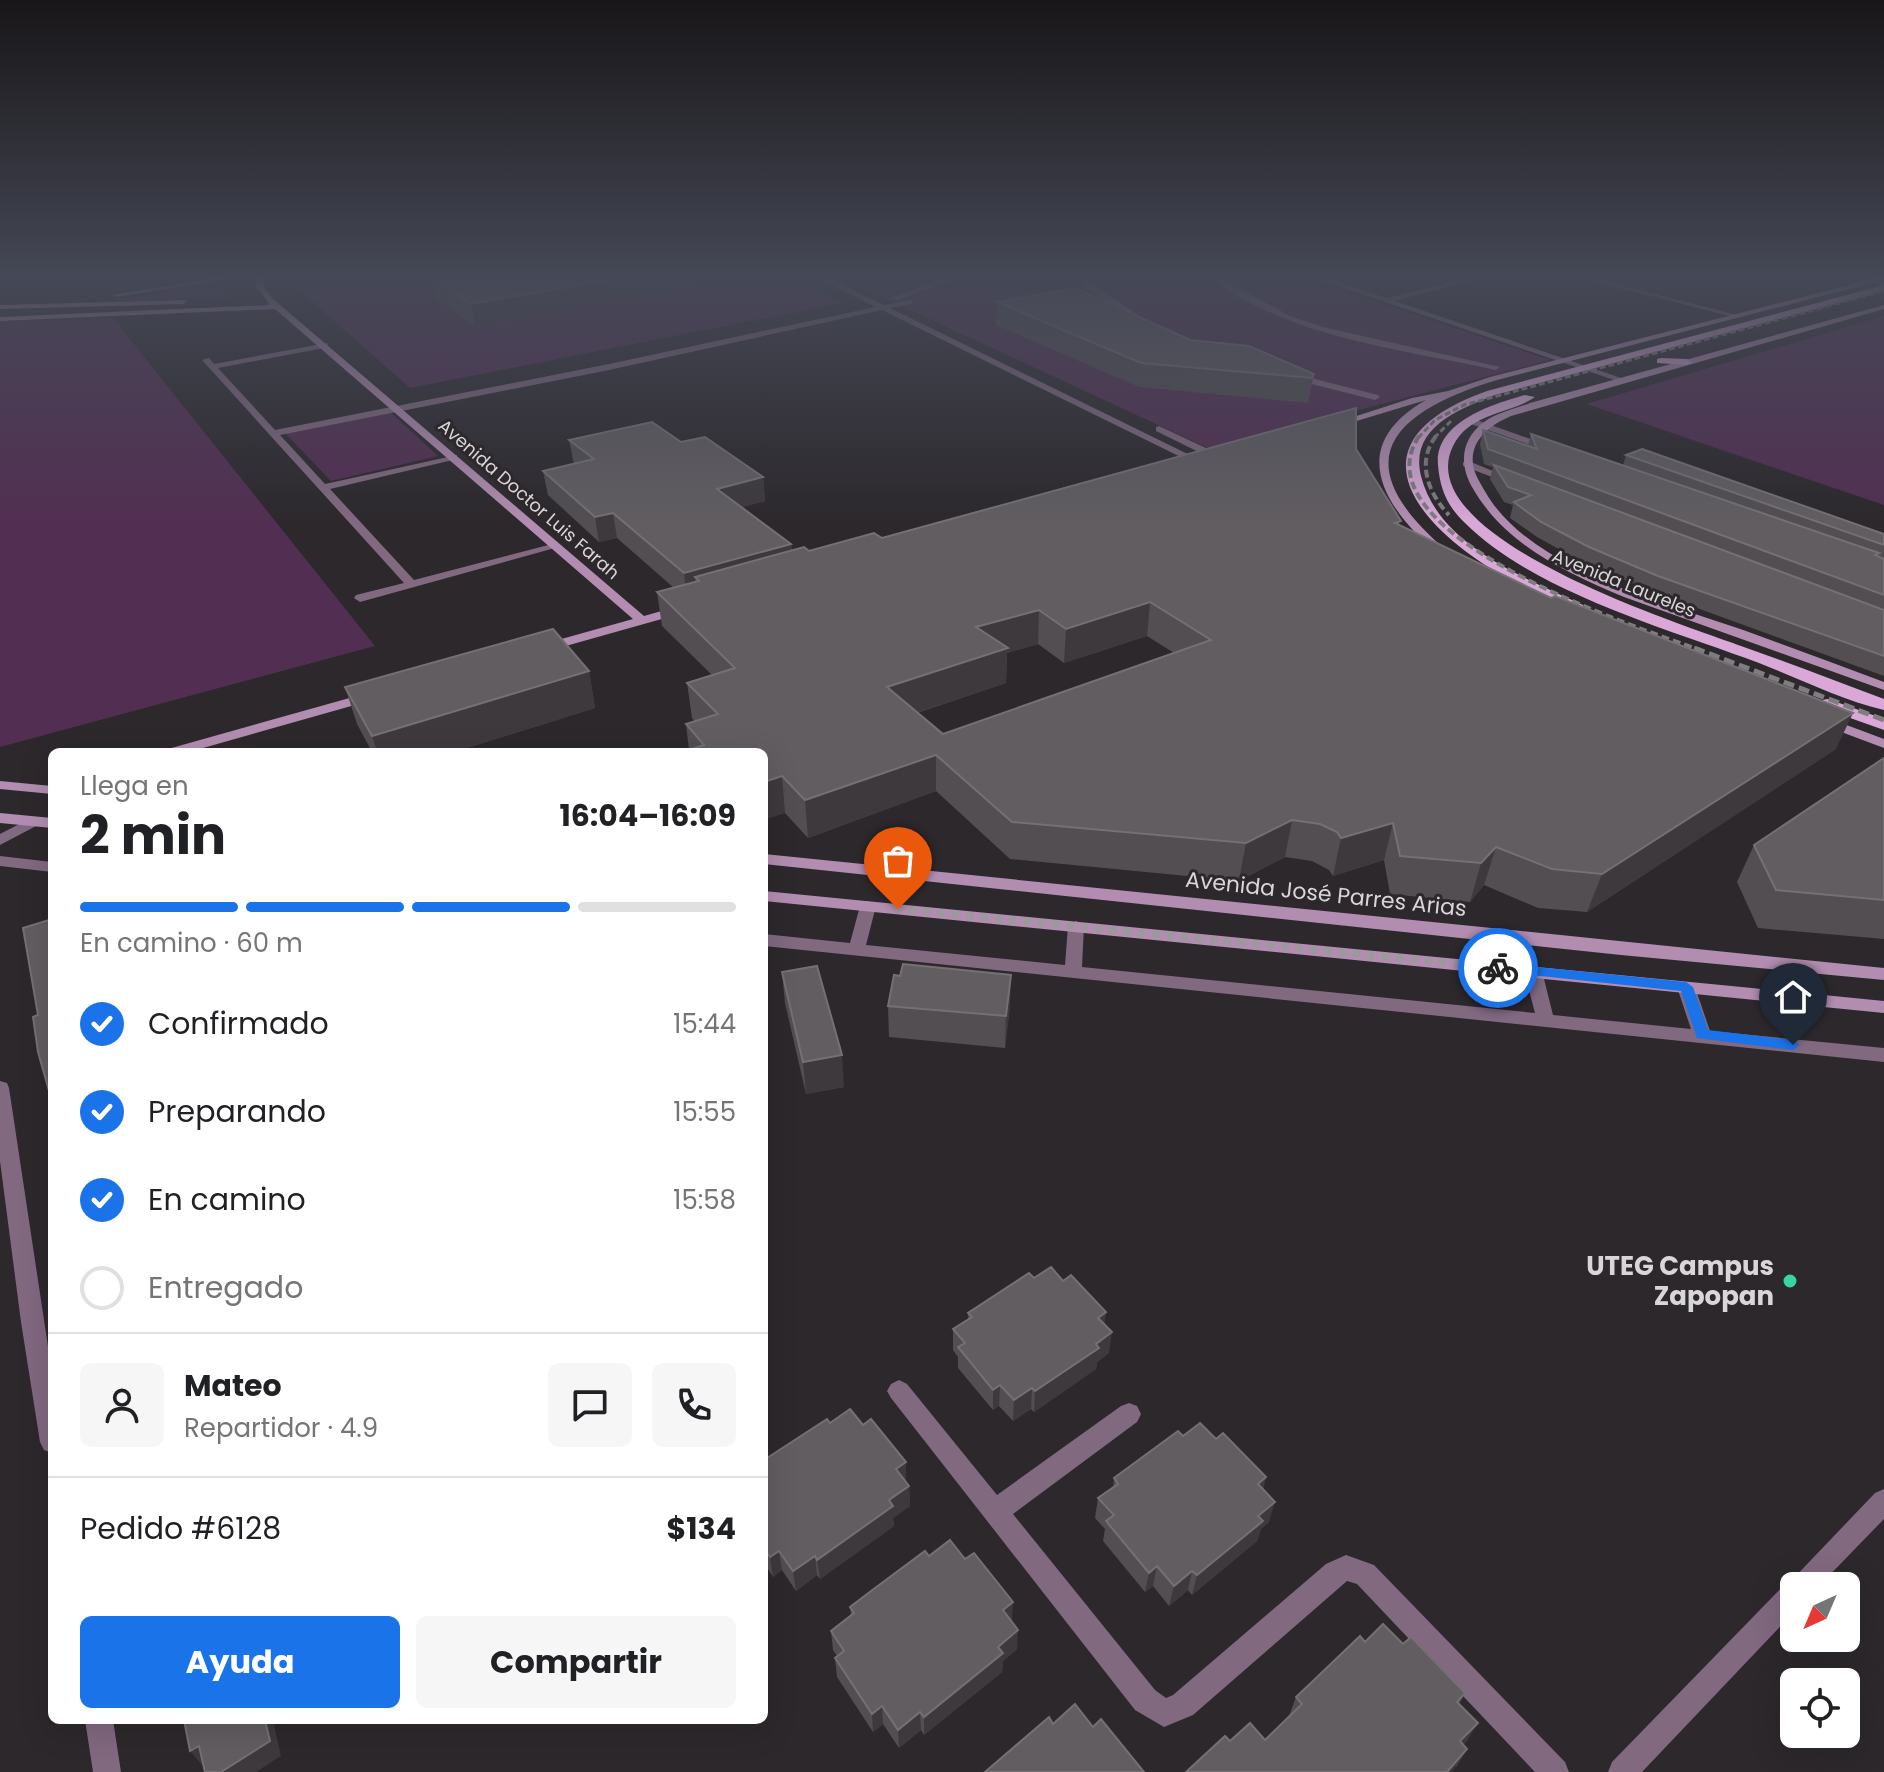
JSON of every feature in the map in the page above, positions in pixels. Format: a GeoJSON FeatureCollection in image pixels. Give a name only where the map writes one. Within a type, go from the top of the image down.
{"type":"FeatureCollection","features":[{"type":"Feature","properties":{"kind":"main road","name":"Avenida Doctor Luis Farah"},"geometry":{"type":"LineString","coordinates":[[339,358],[641,620]]}},
{"type":"Feature","properties":{"kind":"main road"},"geometry":{"type":"LineString","coordinates":[[1332,425],[1579,358]]}},
{"type":"Feature","properties":{"kind":"main road","name":"Avenida Laureles"},"geometry":{"type":"LineString","coordinates":[[1594,614],[1519,580],[1467,547],[1427,506],[1413,478],[1412,451],[1421,433],[1448,411],[1491,393],[1619,358]]}},
{"type":"Feature","properties":{"kind":"main road","name":"Avenida Laureles"},"geometry":{"type":"LineString","coordinates":[[1485,426],[1533,405],[1673,358]]}},
{"type":"Feature","properties":{"kind":"main road","name":"Avenida Laureles"},"geometry":{"type":"LineString","coordinates":[[1702,358],[1504,404],[1471,421],[1445,450],[1442,460],[1445,483],[1468,518],[1527,563],[1592,595],[1884,705]]}},
{"type":"Feature","properties":{"kind":"main road"},"geometry":{"type":"LineString","coordinates":[[1661,361],[1687,362]]}},
{"type":"Feature","properties":{"kind":"main road"},"geometry":{"type":"LineString","coordinates":[[1453,559],[1421,533],[1390,493],[1384,477],[1384,448],[1396,428],[1425,405],[1455,392]]}},
{"type":"Feature","properties":{"kind":"main road"},"geometry":{"type":"LineString","coordinates":[[1361,417],[1381,419],[1396,428]]}},
{"type":"Feature","properties":{"kind":"main road"},"geometry":{"type":"LineString","coordinates":[[1467,464],[1471,445],[1485,426]]}},
{"type":"Feature","properties":{"kind":"main road"},"geometry":{"type":"LineString","coordinates":[[1187,467],[1233,454]]}},
{"type":"Feature","properties":{"kind":"main road","name":"Avenida Laureles"},"geometry":{"type":"LineString","coordinates":[[1467,464],[1480,494],[1497,517],[1552,558],[1610,586],[1884,686]]}},
{"type":"Feature","properties":{"kind":"main road"},"geometry":{"type":"LineString","coordinates":[[536,650],[697,605]]}},
{"type":"Feature","properties":{"kind":"main road"},"geometry":{"type":"LineString","coordinates":[[187,748],[386,692]]}},
{"type":"Feature","properties":{"kind":"main road"},"geometry":{"type":"LineString","coordinates":[[1817,699],[1884,725]]}},
{"type":"Feature","properties":{"kind":"main road"},"geometry":{"type":"LineString","coordinates":[[1817,718],[1884,744]]}},
{"type":"Feature","properties":{"kind":"main road"},"geometry":{"type":"LineString","coordinates":[[0,785],[48,789]]}},
{"type":"Feature","properties":{"kind":"main road"},"geometry":{"type":"LineString","coordinates":[[0,818],[48,823]]}},
{"type":"Feature","properties":{"kind":"main road"},"geometry":{"type":"LineString","coordinates":[[0,825],[25,821]]}},
{"type":"Feature","properties":{"kind":"main road","name":"Avenida José Parres Arias"},"geometry":{"type":"LineString","coordinates":[[768,859],[1884,974]]}},
{"type":"Feature","properties":{"kind":"main road"},"geometry":{"type":"LineString","coordinates":[[768,896],[1884,1007]]}},
{"type":"Feature","properties":{"kind":"street"},"geometry":{"type":"LineString","coordinates":[[243,358],[209,363],[412,585]]}},
{"type":"Feature","properties":{"kind":"street"},"geometry":{"type":"LineString","coordinates":[[273,433],[633,358]]}},
{"type":"Feature","properties":{"kind":"street"},"geometry":{"type":"LineString","coordinates":[[992,358],[1201,463]]}},
{"type":"Feature","properties":{"kind":"street"},"geometry":{"type":"LineString","coordinates":[[1007,358],[1219,458]]}},
{"type":"Feature","properties":{"kind":"street"},"geometry":{"type":"LineString","coordinates":[[1453,358],[1496,367]]}},
{"type":"Feature","properties":{"kind":"street"},"geometry":{"type":"LineString","coordinates":[[1563,358],[1616,376]]}},
{"type":"Feature","properties":{"kind":"street"},"geometry":{"type":"LineString","coordinates":[[1286,375],[1375,397]]}},
{"type":"Feature","properties":{"kind":"street"},"geometry":{"type":"LineString","coordinates":[[1471,421],[1557,451]]}},
{"type":"Feature","properties":{"kind":"street"},"geometry":{"type":"LineString","coordinates":[[323,488],[453,457]]}},
{"type":"Feature","properties":{"kind":"street"},"geometry":{"type":"LineString","coordinates":[[1467,464],[1520,484]]}},
{"type":"Feature","properties":{"kind":"street"},"geometry":{"type":"LineString","coordinates":[[360,598],[556,546]]}},
{"type":"Feature","properties":{"kind":"street"},"geometry":{"type":"LineString","coordinates":[[0,840],[25,821]]}},
{"type":"Feature","properties":{"kind":"street"},"geometry":{"type":"LineString","coordinates":[[0,861],[48,867]]}},
{"type":"Feature","properties":{"kind":"street"},"geometry":{"type":"LineString","coordinates":[[857,949],[868,906]]}},
{"type":"Feature","properties":{"kind":"street"},"geometry":{"type":"LineString","coordinates":[[1073,971],[1076,926]]}},
{"type":"Feature","properties":{"kind":"street"},"geometry":{"type":"LineString","coordinates":[[768,940],[1884,1055]]}},
{"type":"Feature","properties":{"kind":"street"},"geometry":{"type":"LineString","coordinates":[[1533,971],[1546,1021]]}},
{"type":"Feature","properties":{"kind":"street"},"geometry":{"type":"LineString","coordinates":[[1686,987],[1702,1035]]}},
{"type":"Feature","properties":{"kind":"street"},"geometry":{"type":"LineString","coordinates":[[0,1088],[3,1131],[48,1418]]}},
{"type":"Feature","properties":{"kind":"street"},"geometry":{"type":"LineString","coordinates":[[899,1391],[1145,1700],[1164,1713],[1183,1705],[1335,1573],[1346,1568],[1365,1574],[1555,1772]]}},
{"type":"Feature","properties":{"kind":"street"},"geometry":{"type":"LineString","coordinates":[[995,1512],[1129,1414]]}},
{"type":"Feature","properties":{"kind":"street"},"geometry":{"type":"LineString","coordinates":[[1815,1572],[1884,1501]]}},
{"type":"Feature","properties":{"kind":"street"},"geometry":{"type":"LineString","coordinates":[[1622,1772],[1780,1608]]}},
{"type":"Feature","properties":{"kind":"street"},"geometry":{"type":"LineString","coordinates":[[100,1724],[107,1772]]}},
{"type":"Feature","properties":{"kind":"shaded area"},"geometry":{"type":"Polygon","coordinates":[[[0,358],[145,358],[375,646],[0,747],[0,358]]]}},
{"type":"Feature","properties":{"kind":"shaded area"},"geometry":{"type":"Polygon","coordinates":[[[376,358],[564,358],[410,388],[376,358]]]}},
{"type":"Feature","properties":{"kind":"shaded area"},"geometry":{"type":"Polygon","coordinates":[[[1013,358],[1550,360],[1210,449],[1013,358]]]}},
{"type":"Feature","properties":{"kind":"shaded area"},"geometry":{"type":"Polygon","coordinates":[[[1743,358],[1884,358],[1884,505],[1587,404],[1743,358]]]}},
{"type":"Feature","properties":{"kind":"shaded area"},"geometry":{"type":"Polygon","coordinates":[[[388,410],[438,456],[331,481],[285,433],[388,410]]]}},
{"type":"Feature","properties":{"kind":"building"},"geometry":{"type":"Polygon","coordinates":[[[1128,358],[1276,358],[1314,374],[1312,378],[1141,363],[1128,358]]]}},
{"type":"Feature","properties":{"kind":"building"},"geometry":{"type":"Polygon","coordinates":[[[1356,408],[1356,449],[1401,521],[1395,523],[1551,598],[1555,596],[1853,713],[1602,874],[1552,869],[1496,847],[1481,863],[1400,856],[1393,823],[1341,838],[1337,832],[1320,824],[1292,820],[1246,843],[1012,822],[936,755],[805,800],[782,776],[768,781],[768,748],[695,748],[704,745],[686,724],[718,714],[687,683],[735,668],[657,592],[699,581],[695,577],[804,547],[809,551],[874,533],[882,538],[1356,408]],[[1150,602],[1066,629],[1039,610],[976,627],[1008,648],[887,687],[943,734],[1211,640],[1150,602]]]}},
{"type":"Feature","properties":{"kind":"building"},"geometry":{"type":"Polygon","coordinates":[[[652,422],[681,442],[705,437],[763,477],[717,489],[791,544],[684,573],[613,513],[595,517],[543,471],[594,459],[569,440],[652,422]]]}},
{"type":"Feature","properties":{"kind":"building"},"geometry":{"type":"Polygon","coordinates":[[[1483,430],[1537,449],[1531,434],[1879,553],[1875,555],[1884,559],[1884,595],[1488,449],[1483,430]]]}},
{"type":"Feature","properties":{"kind":"building"},"geometry":{"type":"Polygon","coordinates":[[[1642,449],[1884,534],[1884,545],[1626,455],[1642,449]]]}},
{"type":"Feature","properties":{"kind":"building"},"geometry":{"type":"Polygon","coordinates":[[[1494,465],[1884,610],[1884,656],[1658,576],[1589,547],[1541,522],[1514,502],[1531,495],[1508,487],[1494,465]]]}},
{"type":"Feature","properties":{"kind":"building"},"geometry":{"type":"Polygon","coordinates":[[[553,629],[589,671],[372,736],[345,687],[553,629]]]}},
{"type":"Feature","properties":{"kind":"building"},"geometry":{"type":"Polygon","coordinates":[[[1884,758],[1884,900],[1776,890],[1754,845],[1884,758]]]}},
{"type":"Feature","properties":{"kind":"building"},"geometry":{"type":"Polygon","coordinates":[[[48,920],[48,1087],[38,1052],[33,1017],[38,1015],[23,928],[48,920]]]}},
{"type":"Feature","properties":{"kind":"building"},"geometry":{"type":"Polygon","coordinates":[[[903,964],[1011,975],[1006,1016],[888,1006],[894,975],[900,976],[903,964]]]}},
{"type":"Feature","properties":{"kind":"building"},"geometry":{"type":"Polygon","coordinates":[[[817,966],[842,1055],[803,1062],[782,972],[817,966]]]}},
{"type":"Feature","properties":{"kind":"building"},"geometry":{"type":"Polygon","coordinates":[[[1051,1267],[1063,1281],[1071,1275],[1106,1312],[1098,1318],[1112,1332],[1096,1344],[1099,1348],[1035,1391],[1032,1388],[1014,1400],[1000,1385],[993,1390],[958,1347],[965,1343],[953,1329],[972,1317],[968,1313],[1029,1273],[1034,1278],[1051,1267]]]}},
{"type":"Feature","properties":{"kind":"building"},"geometry":{"type":"Polygon","coordinates":[[[850,1409],[863,1425],[871,1419],[906,1462],[896,1469],[909,1486],[889,1500],[893,1506],[817,1560],[815,1556],[793,1571],[779,1551],[770,1557],[768,1554],[768,1457],[827,1419],[830,1423],[850,1409]]]}},
{"type":"Feature","properties":{"kind":"building"},"geometry":{"type":"Polygon","coordinates":[[[1200,1423],[1216,1439],[1223,1433],[1266,1477],[1258,1484],[1275,1502],[1258,1516],[1263,1521],[1197,1575],[1192,1571],[1174,1586],[1157,1566],[1149,1573],[1106,1521],[1114,1515],[1098,1498],[1118,1484],[1114,1478],[1178,1431],[1183,1436],[1200,1423]]]}},
{"type":"Feature","properties":{"kind":"building"},"geometry":{"type":"Polygon","coordinates":[[[950,1540],[965,1559],[974,1553],[1013,1602],[1003,1610],[1018,1630],[998,1647],[1003,1653],[924,1717],[920,1712],[898,1730],[882,1706],[872,1714],[835,1658],[844,1651],[831,1631],[854,1613],[850,1607],[925,1551],[929,1556],[950,1540]]]}},
{"type":"Feature","properties":{"kind":"building"},"geometry":{"type":"Polygon","coordinates":[[[1383,1624],[1403,1644],[1411,1637],[1465,1693],[1457,1702],[1478,1723],[1460,1741],[1467,1749],[1447,1772],[1186,1772],[1225,1736],[1230,1741],[1250,1723],[1265,1740],[1302,1704],[1296,1697],[1360,1636],[1365,1642],[1383,1624]]]}},
{"type":"Feature","properties":{"kind":"building"},"geometry":{"type":"Polygon","coordinates":[[[1075,1704],[1093,1727],[1101,1719],[1144,1772],[985,1772],[1049,1717],[1053,1724],[1075,1704]]]}},
{"type":"Feature","properties":{"kind":"building"},"geometry":{"type":"Polygon","coordinates":[[[185,1724],[266,1724],[270,1741],[221,1772],[205,1772],[199,1746],[190,1751],[185,1724]]]}},
{"type":"Feature","properties":{"kind":"railway"},"geometry":{"type":"LineString","coordinates":[[1419,437],[1435,420],[1464,405],[1638,358]]}},
{"type":"Feature","properties":{"kind":"railway"},"geometry":{"type":"LineString","coordinates":[[1436,436],[1451,421]]}},
{"type":"Feature","properties":{"kind":"railway"},"geometry":{"type":"LineString","coordinates":[[1436,436],[1427,456],[1427,477],[1435,497],[1449,515]]}},
{"type":"Feature","properties":{"kind":"railway"},"geometry":{"type":"LineString","coordinates":[[1419,437],[1410,472],[1427,508],[1463,541],[1512,572],[1567,598],[1700,650]]}},
{"type":"Feature","properties":{"kind":"railway"},"geometry":{"type":"LineString","coordinates":[[1694,648],[1884,720]]}},
{"type":"Feature","properties":{"kind":"way so far"},"geometry":{"type":"LineString","coordinates":[[898,909],[1498,968]]}},
{"type":"Feature","properties":{"kind":"place","name":"UTEG Campus Zapopan"},"geometry":{"type":"Point","coordinates":[1790,1281]}},
{"type":"Feature","properties":{"kind":"route"},"geometry":{"type":"LineString","coordinates":[[1498,968],[1686,987],[1702,1035],[1793,1045]]}}]}
